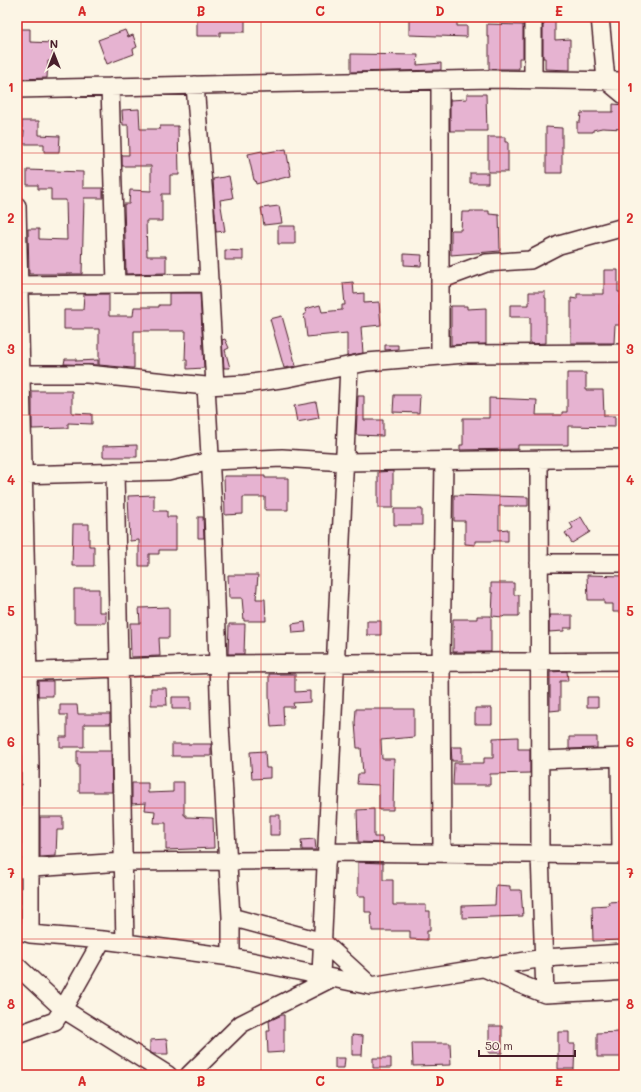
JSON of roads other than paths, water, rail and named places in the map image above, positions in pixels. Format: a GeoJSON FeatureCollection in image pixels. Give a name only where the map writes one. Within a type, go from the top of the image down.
{"type":"FeatureCollection","features":[{"type":"Feature","properties":{"kind":"street"},"geometry":{"type":"LineString","coordinates":[[533,17],[533,79]]}},
{"type":"Feature","properties":{"kind":"street"},"geometry":{"type":"LineString","coordinates":[[600,17],[606,80],[624,95]]}},
{"type":"Feature","properties":{"kind":"street"},"geometry":{"type":"LineString","coordinates":[[17,88],[440,80],[533,79],[624,81]]}},
{"type":"Feature","properties":{"kind":"street"},"geometry":{"type":"LineString","coordinates":[[440,80],[440,356]]}},
{"type":"Feature","properties":{"kind":"street"},"geometry":{"type":"LineString","coordinates":[[195,85],[210,283],[211,461],[220,725],[231,917],[231,957]]}},
{"type":"Feature","properties":{"kind":"street"},"geometry":{"type":"LineString","coordinates":[[110,87],[116,284]]}},
{"type":"Feature","properties":{"kind":"street"},"geometry":{"type":"LineString","coordinates":[[17,206],[24,770],[24,932],[102,940],[231,957],[371,986],[544,958],[624,952]]}},
{"type":"Feature","properties":{"kind":"street"},"geometry":{"type":"LineString","coordinates":[[440,280],[486,263],[530,260],[559,245],[624,227]]}},
{"type":"Feature","properties":{"kind":"street"},"geometry":{"type":"LineString","coordinates":[[18,285],[210,283]]}},
{"type":"Feature","properties":{"kind":"street"},"geometry":{"type":"LineString","coordinates":[[19,374],[87,374],[211,386],[245,384],[288,378],[367,362],[465,354],[624,353]]}},
{"type":"Feature","properties":{"kind":"street"},"geometry":{"type":"LineString","coordinates":[[326,976],[323,942],[349,366]]}},
{"type":"Feature","properties":{"kind":"street"},"geometry":{"type":"LineString","coordinates":[[20,475],[168,471],[211,461],[282,458],[345,462],[624,458]]}},
{"type":"Feature","properties":{"kind":"street"},"geometry":{"type":"LineString","coordinates":[[539,459],[540,854],[545,994]]}},
{"type":"Feature","properties":{"kind":"street"},"geometry":{"type":"LineString","coordinates":[[442,853],[441,662],[444,461]]}},
{"type":"Feature","properties":{"kind":"street"},"geometry":{"type":"LineString","coordinates":[[115,472],[125,943]]}},
{"type":"Feature","properties":{"kind":"street"},"geometry":{"type":"LineString","coordinates":[[539,563],[624,562]]}},
{"type":"Feature","properties":{"kind":"street"},"geometry":{"type":"LineString","coordinates":[[22,672],[218,664],[624,661]]}},
{"type":"Feature","properties":{"kind":"street"},"geometry":{"type":"LineString","coordinates":[[24,869],[123,862],[442,853],[622,855],[622,757],[540,760]]}},
{"type":"Feature","properties":{"kind":"street"},"geometry":{"type":"LineString","coordinates":[[231,917],[323,942],[371,986]]}},
{"type":"Feature","properties":{"kind":"street"},"geometry":{"type":"LineString","coordinates":[[17,1035],[55,1021],[102,940]]}},
{"type":"Feature","properties":{"kind":"street"},"geometry":{"type":"LineString","coordinates":[[591,955],[624,961]]}},
{"type":"Feature","properties":{"kind":"street"},"geometry":{"type":"LineString","coordinates":[[17,966],[63,1009],[168,1075]]}},
{"type":"Feature","properties":{"kind":"street"},"geometry":{"type":"LineString","coordinates":[[482,967],[517,984],[545,994],[624,990]]}},
{"type":"Feature","properties":{"kind":"street"},"geometry":{"type":"LineString","coordinates":[[189,1075],[242,1024],[326,976]]}}]}
